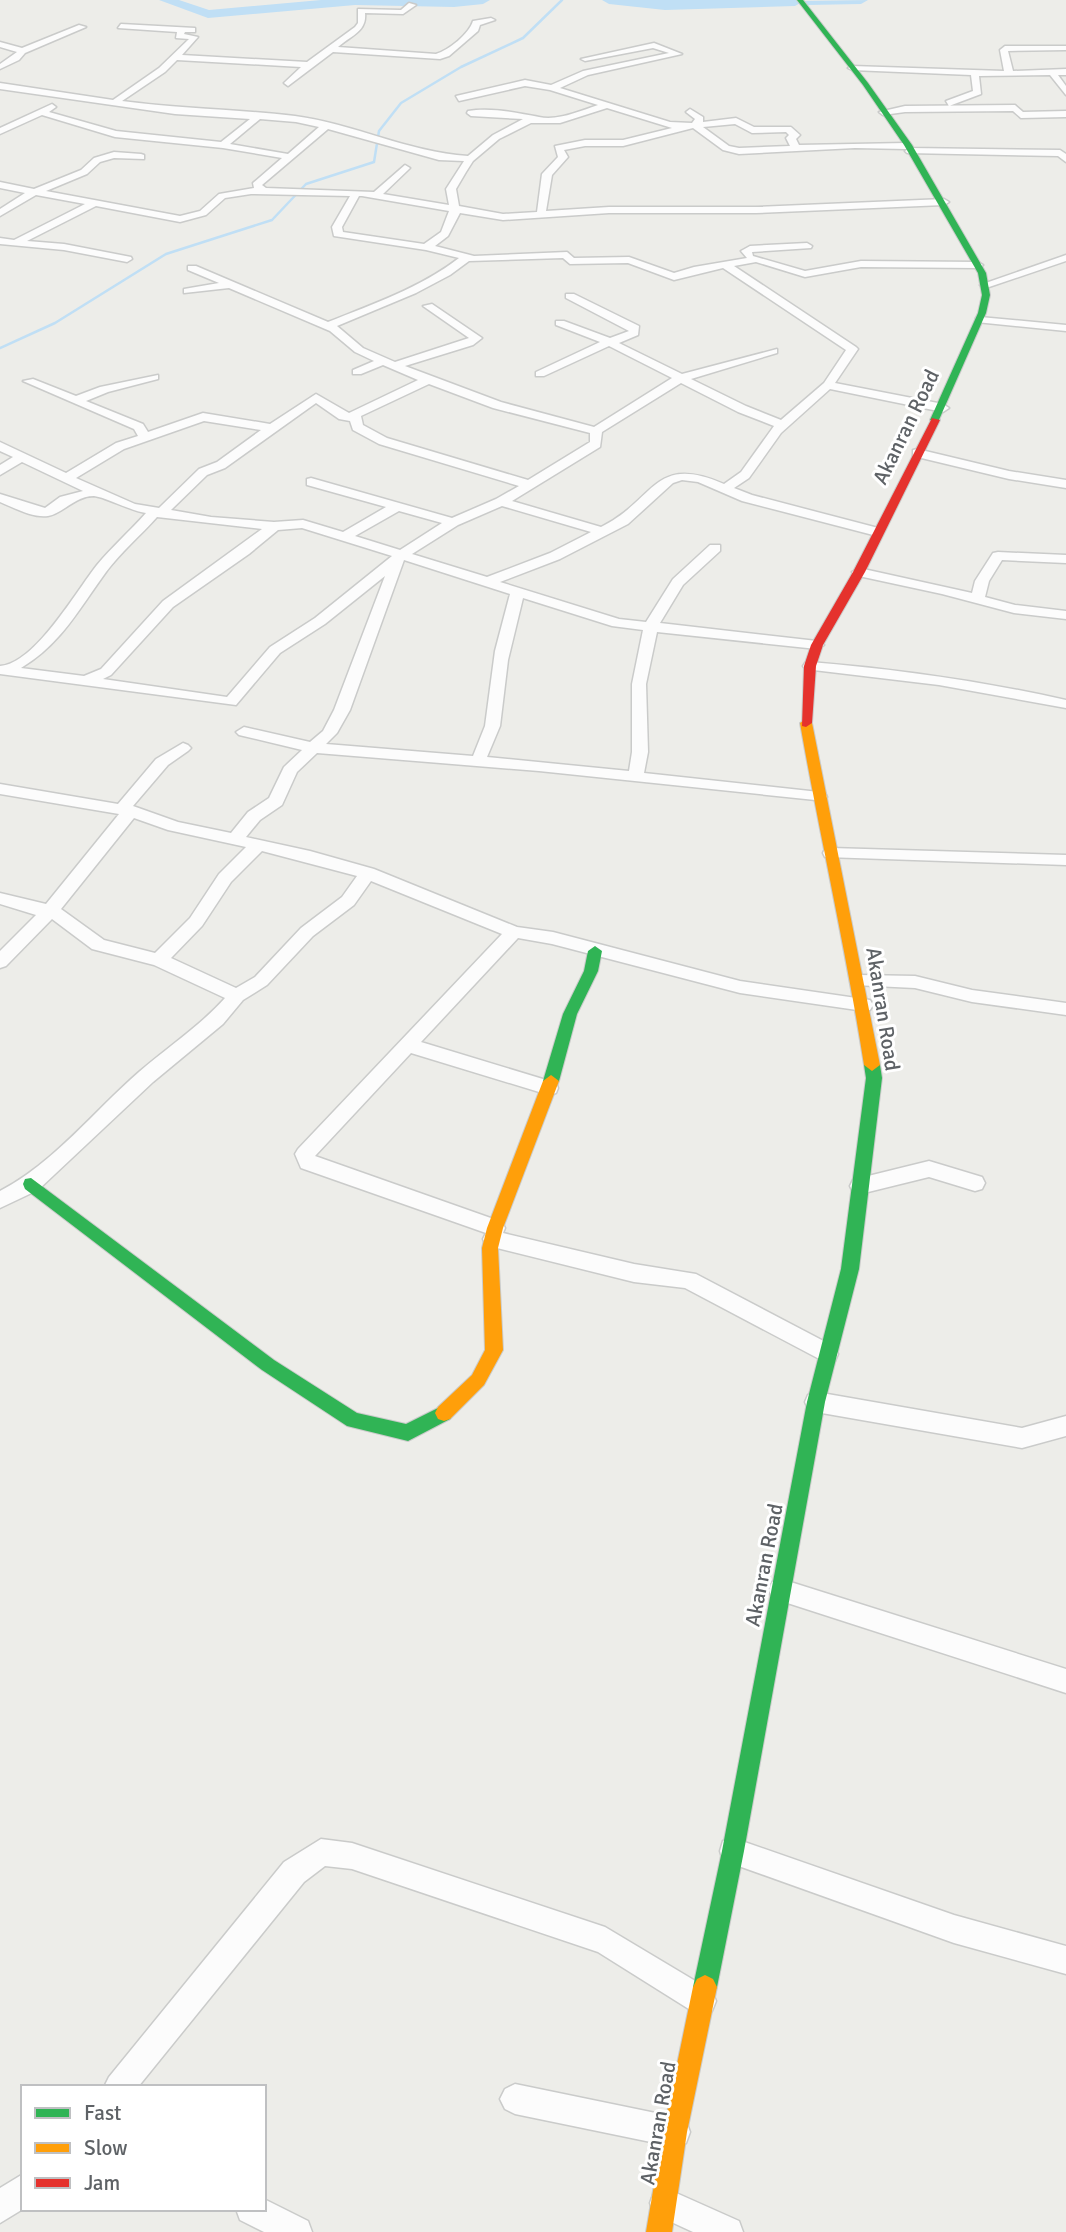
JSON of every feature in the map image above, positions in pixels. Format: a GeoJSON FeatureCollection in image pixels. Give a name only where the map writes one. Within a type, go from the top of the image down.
{"type":"FeatureCollection","features":[{"type":"Feature","properties":{"kind":"main road","name":"Akanran Road"},"geometry":{"type":"LineString","coordinates":[[662,2218],[675,2132],[733,1851],[816,1402],[850,1269],[874,1078],[860,981],[819,797],[806,720],[810,666],[817,645],[859,572],[917,453],[943,408],[980,320],[985,285],[978,265],[944,202],[852,68],[800,0]]}},
{"type":"Feature","properties":{"kind":"main road"},"geometry":{"type":"LineString","coordinates":[[31,1184],[268,1365],[353,1420],[408,1433],[447,1412],[478,1380],[494,1350],[491,1248],[494,1233],[549,1088],[570,1014],[591,971],[595,951]]}},
{"type":"Feature","properties":{"kind":"street"},"geometry":{"type":"LineString","coordinates":[[288,83],[361,25],[361,11],[403,12],[412,5]]}},
{"type":"Feature","properties":{"kind":"street"},"geometry":{"type":"LineString","coordinates":[[329,49],[437,57],[457,46],[475,29],[476,23],[491,20]]}},
{"type":"Feature","properties":{"kind":"street"},"geometry":{"type":"LineString","coordinates":[[115,102],[162,70],[194,37],[179,36],[182,29],[121,26]]}},
{"type":"Feature","properties":{"kind":"street"},"geometry":{"type":"LineString","coordinates":[[1,66],[22,51],[82,27]]}},
{"type":"Feature","properties":{"kind":"street"},"geometry":{"type":"LineString","coordinates":[[622,41],[638,47]]}},
{"type":"Feature","properties":{"kind":"street"},"geometry":{"type":"LineString","coordinates":[[0,44],[22,51]]}},
{"type":"Feature","properties":{"kind":"street"},"geometry":{"type":"LineString","coordinates":[[552,88],[586,74],[678,54],[659,46],[638,47],[585,59]]}},
{"type":"Feature","properties":{"kind":"street"},"geometry":{"type":"LineString","coordinates":[[1009,73],[1004,50],[1008,48],[1066,48]]}},
{"type":"Feature","properties":{"kind":"street"},"geometry":{"type":"LineString","coordinates":[[174,57],[309,65]]}},
{"type":"Feature","properties":{"kind":"street"},"geometry":{"type":"LineString","coordinates":[[852,68],[976,73],[1066,72]]}},
{"type":"Feature","properties":{"kind":"street"},"geometry":{"type":"LineString","coordinates":[[1052,72],[1066,92]]}},
{"type":"Feature","properties":{"kind":"street"},"geometry":{"type":"LineString","coordinates":[[942,109],[946,104],[978,92],[974,80],[976,73]]}},
{"type":"Feature","properties":{"kind":"street"},"geometry":{"type":"LineString","coordinates":[[458,98],[525,83],[552,88],[669,125],[692,126],[726,148],[739,151],[795,147],[908,148],[1060,153],[1066,159]]}},
{"type":"Feature","properties":{"kind":"street"},"geometry":{"type":"LineString","coordinates":[[0,86],[175,111],[296,119],[439,157],[470,159]]}},
{"type":"Feature","properties":{"kind":"street"},"geometry":{"type":"LineString","coordinates":[[0,131],[71,97]]}},
{"type":"Feature","properties":{"kind":"street"},"geometry":{"type":"LineString","coordinates":[[471,113],[486,112],[560,120],[606,105]]}},
{"type":"Feature","properties":{"kind":"street"},"geometry":{"type":"LineString","coordinates":[[883,112],[1015,108],[1021,115],[1066,114]]}},
{"type":"Feature","properties":{"kind":"street"},"geometry":{"type":"LineString","coordinates":[[41,112],[115,134],[223,145],[291,157]]}},
{"type":"Feature","properties":{"kind":"street"},"geometry":{"type":"LineString","coordinates":[[690,112],[700,119],[692,126]]}},
{"type":"Feature","properties":{"kind":"street"},"geometry":{"type":"LineString","coordinates":[[223,145],[259,116]]}},
{"type":"Feature","properties":{"kind":"street"},"geometry":{"type":"LineString","coordinates":[[457,208],[451,189],[470,159],[496,137],[536,118]]}},
{"type":"Feature","properties":{"kind":"street"},"geometry":{"type":"LineString","coordinates":[[541,215],[547,174],[563,157],[558,148],[585,143],[623,143],[692,126],[736,121],[752,130],[788,129],[795,135],[791,138],[795,147]]}},
{"type":"Feature","properties":{"kind":"street"},"geometry":{"type":"LineString","coordinates":[[265,192],[256,186],[326,125]]}},
{"type":"Feature","properties":{"kind":"street"},"geometry":{"type":"LineString","coordinates":[[0,213],[37,191],[84,172],[97,160],[114,155],[141,157]]}},
{"type":"Feature","properties":{"kind":"street"},"geometry":{"type":"LineString","coordinates":[[376,195],[405,167]]}},
{"type":"Feature","properties":{"kind":"street"},"geometry":{"type":"LineString","coordinates":[[0,185],[180,219],[203,213],[222,196],[251,191],[376,195],[502,217],[609,206],[756,210],[944,202]]}},
{"type":"Feature","properties":{"kind":"street"},"geometry":{"type":"LineString","coordinates":[[356,193],[337,227],[338,234],[426,247],[466,258],[492,260],[567,255],[570,261],[629,260],[674,277],[694,270],[756,259]]}},
{"type":"Feature","properties":{"kind":"street"},"geometry":{"type":"LineString","coordinates":[[16,243],[95,203]]}},
{"type":"Feature","properties":{"kind":"street"},"geometry":{"type":"LineString","coordinates":[[426,247],[443,238],[449,228],[452,213],[457,208]]}},
{"type":"Feature","properties":{"kind":"street"},"geometry":{"type":"LineString","coordinates":[[0,240],[64,247],[127,259]]}},
{"type":"Feature","properties":{"kind":"street"},"geometry":{"type":"LineString","coordinates":[[807,246],[771,246],[746,251],[756,259],[805,274],[861,264],[978,265]]}},
{"type":"Feature","properties":{"kind":"street"},"geometry":{"type":"LineString","coordinates":[[328,326],[412,291],[446,273],[466,258]]}},
{"type":"Feature","properties":{"kind":"street"},"geometry":{"type":"LineString","coordinates":[[985,285],[1066,258]]}},
{"type":"Feature","properties":{"kind":"street"},"geometry":{"type":"LineString","coordinates":[[725,265],[852,349],[828,385],[783,425],[745,475],[726,488]]}},
{"type":"Feature","properties":{"kind":"street"},"geometry":{"type":"LineString","coordinates":[[192,268],[328,326],[359,350],[428,380],[497,405],[596,431]]}},
{"type":"Feature","properties":{"kind":"street"},"geometry":{"type":"LineString","coordinates":[[188,291],[229,285]]}},
{"type":"Feature","properties":{"kind":"street"},"geometry":{"type":"LineString","coordinates":[[540,374],[634,333],[635,328],[570,296]]}},
{"type":"Feature","properties":{"kind":"street"},"geometry":{"type":"LineString","coordinates":[[357,372],[469,343],[476,338],[428,306]]}},
{"type":"Feature","properties":{"kind":"street"},"geometry":{"type":"LineString","coordinates":[[980,320],[1066,328]]}},
{"type":"Feature","properties":{"kind":"street"},"geometry":{"type":"LineString","coordinates":[[560,323],[609,342],[756,415],[783,425]]}},
{"type":"Feature","properties":{"kind":"street"},"geometry":{"type":"LineString","coordinates":[[596,431],[681,378],[773,351]]}},
{"type":"Feature","properties":{"kind":"street"},"geometry":{"type":"LineString","coordinates":[[77,400],[104,389],[154,377]]}},
{"type":"Feature","properties":{"kind":"street"},"geometry":{"type":"LineString","coordinates":[[428,380],[355,414],[357,426],[364,433],[383,441],[530,485]]}},
{"type":"Feature","properties":{"kind":"street"},"geometry":{"type":"LineString","coordinates":[[29,381],[139,427],[145,437]]}},
{"type":"Feature","properties":{"kind":"street"},"geometry":{"type":"LineString","coordinates":[[828,385],[943,408]]}},
{"type":"Feature","properties":{"kind":"street"},"geometry":{"type":"LineString","coordinates":[[4,670],[29,657],[69,618],[102,568],[184,487],[204,472],[221,465],[316,398],[343,416],[356,418]]}},
{"type":"Feature","properties":{"kind":"street"},"geometry":{"type":"LineString","coordinates":[[68,477],[120,446],[203,417],[272,428]]}},
{"type":"Feature","properties":{"kind":"street"},"geometry":{"type":"LineString","coordinates":[[4,670],[231,702],[275,650],[320,621],[401,556],[453,522],[501,502],[596,443],[596,431]]}},
{"type":"Feature","properties":{"kind":"street"},"geometry":{"type":"LineString","coordinates":[[0,446],[95,492],[158,513],[274,526],[303,524],[617,623],[817,645]]}},
{"type":"Feature","properties":{"kind":"street"},"geometry":{"type":"LineString","coordinates":[[917,453],[1009,475],[1066,484]]}},
{"type":"Feature","properties":{"kind":"street"},"geometry":{"type":"LineString","coordinates":[[0,471],[21,457]]}},
{"type":"Feature","properties":{"kind":"street"},"geometry":{"type":"LineString","coordinates":[[487,582],[555,556],[623,521],[670,480],[681,476],[700,478],[747,498],[877,532]]}},
{"type":"Feature","properties":{"kind":"street"},"geometry":{"type":"LineString","coordinates":[[311,482],[453,522]]}},
{"type":"Feature","properties":{"kind":"street"},"geometry":{"type":"LineString","coordinates":[[0,498],[35,511],[48,512],[65,500],[95,492]]}},
{"type":"Feature","properties":{"kind":"street"},"geometry":{"type":"LineString","coordinates":[[501,502],[602,531]]}},
{"type":"Feature","properties":{"kind":"street"},"geometry":{"type":"LineString","coordinates":[[344,537],[398,505]]}},
{"type":"Feature","properties":{"kind":"street"},"geometry":{"type":"LineString","coordinates":[[86,681],[106,672],[114,660],[168,604],[244,551],[274,526]]}},
{"type":"Feature","properties":{"kind":"street"},"geometry":{"type":"LineString","coordinates":[[635,778],[642,756],[638,712],[639,663],[648,628],[660,606],[688,571],[715,548]]}},
{"type":"Feature","properties":{"kind":"street"},"geometry":{"type":"LineString","coordinates":[[234,840],[254,816],[276,801],[290,770],[329,733],[342,710],[375,614],[401,556]]}},
{"type":"Feature","properties":{"kind":"street"},"geometry":{"type":"LineString","coordinates":[[978,599],[982,581],[998,556],[1066,559]]}},
{"type":"Feature","properties":{"kind":"street"},"geometry":{"type":"LineString","coordinates":[[859,572],[1014,609],[1066,615]]}},
{"type":"Feature","properties":{"kind":"street"},"geometry":{"type":"LineString","coordinates":[[478,761],[486,750],[492,732],[500,663],[518,591]]}},
{"type":"Feature","properties":{"kind":"street"},"geometry":{"type":"LineString","coordinates":[[810,666],[883,672],[1009,691],[1066,704]]}},
{"type":"Feature","properties":{"kind":"street"},"geometry":{"type":"LineString","coordinates":[[244,732],[316,748],[478,761],[819,797]]}},
{"type":"Feature","properties":{"kind":"street"},"geometry":{"type":"LineString","coordinates":[[0,962],[51,910],[162,762],[183,748]]}},
{"type":"Feature","properties":{"kind":"street"},"geometry":{"type":"LineString","coordinates":[[0,789],[126,810],[173,826],[310,856],[368,873],[514,932],[553,938],[740,988],[864,1005]]}},
{"type":"Feature","properties":{"kind":"street"},"geometry":{"type":"LineString","coordinates":[[159,960],[196,922],[225,878],[258,845]]}},
{"type":"Feature","properties":{"kind":"street"},"geometry":{"type":"LineString","coordinates":[[831,853],[1066,860]]}},
{"type":"Feature","properties":{"kind":"street"},"geometry":{"type":"LineString","coordinates":[[0,1200],[31,1184],[146,1077],[217,1019],[237,996],[261,981],[307,932],[348,901],[368,873]]}},
{"type":"Feature","properties":{"kind":"street"},"geometry":{"type":"LineString","coordinates":[[1,898],[35,909],[51,910],[79,928],[98,945],[159,960],[237,996]]}},
{"type":"Feature","properties":{"kind":"street"},"geometry":{"type":"LineString","coordinates":[[514,932],[305,1154],[308,1163],[494,1233],[634,1273],[689,1280],[827,1354]]}},
{"type":"Feature","properties":{"kind":"street"},"geometry":{"type":"LineString","coordinates":[[860,981],[915,982],[972,996],[1066,1009]]}},
{"type":"Feature","properties":{"kind":"street"},"geometry":{"type":"LineString","coordinates":[[407,1045],[549,1088]]}},
{"type":"Feature","properties":{"kind":"street"},"geometry":{"type":"LineString","coordinates":[[860,1186],[929,1170],[975,1183]]}},
{"type":"Feature","properties":{"kind":"street"},"geometry":{"type":"LineString","coordinates":[[816,1402],[1022,1438],[1063,1430]]}},
{"type":"Feature","properties":{"kind":"street"},"geometry":{"type":"LineString","coordinates":[[781,1590],[1066,1681]]}},
{"type":"Feature","properties":{"kind":"street"},"geometry":{"type":"LineString","coordinates":[[733,1851],[954,1929],[1066,1961]]}},
{"type":"Feature","properties":{"kind":"street"},"geometry":{"type":"LineString","coordinates":[[121,2085],[294,1872],[321,1852],[352,1856],[605,1941],[702,2001]]}},
{"type":"Feature","properties":{"kind":"street"},"geometry":{"type":"LineString","coordinates":[[515,2099],[675,2132]]}},
{"type":"Feature","properties":{"kind":"street"},"geometry":{"type":"LineString","coordinates":[[0,2208],[21,2191]]}},
{"type":"Feature","properties":{"kind":"street"},"geometry":{"type":"LineString","coordinates":[[255,2211],[297,2232]]}},
{"type":"Feature","properties":{"kind":"street"},"geometry":{"type":"LineString","coordinates":[[662,2218],[728,2232]]}},
{"type":"Feature","properties":{"kind":"waterway"},"geometry":{"type":"LineString","coordinates":[[166,0],[208,14],[355,1],[454,3],[483,0]]}},
{"type":"Feature","properties":{"kind":"waterway"},"geometry":{"type":"LineString","coordinates":[[0,348],[55,323],[166,254],[272,220],[306,184],[374,162],[379,131],[401,103],[461,67],[523,38],[562,0]]}},
{"type":"Feature","properties":{"kind":"waterway"},"geometry":{"type":"LineString","coordinates":[[609,0],[665,6],[795,2]]}},
{"type":"Feature","properties":{"kind":"waterway"},"geometry":{"type":"LineString","coordinates":[[808,1],[861,0]]}},
{"type":"Feature","properties":{"kind":"traffic: fast"},"geometry":{"type":"LineString","coordinates":[[800,0],[866,84],[908,145],[982,273],[986,295],[982,313],[935,420]]}},
{"type":"Feature","properties":{"kind":"traffic: fast"},"geometry":{"type":"LineString","coordinates":[[551,1081],[570,1014],[591,971],[595,951]]}},
{"type":"Feature","properties":{"kind":"traffic: fast"},"geometry":{"type":"LineString","coordinates":[[705,1987],[733,1851],[816,1402],[850,1269],[874,1078],[872,1065]]}},
{"type":"Feature","properties":{"kind":"traffic: fast"},"geometry":{"type":"LineString","coordinates":[[31,1184],[268,1365],[353,1420],[408,1433],[444,1413]]}},
{"type":"Feature","properties":{"kind":"traffic: slow"},"geometry":{"type":"LineString","coordinates":[[806,723],[872,1065]]}},
{"type":"Feature","properties":{"kind":"traffic: slow"},"geometry":{"type":"LineString","coordinates":[[444,1413],[478,1380],[494,1350],[490,1248],[495,1228],[551,1081]]}},
{"type":"Feature","properties":{"kind":"traffic: slow"},"geometry":{"type":"LineString","coordinates":[[659,2232],[675,2132],[705,1987]]}},
{"type":"Feature","properties":{"kind":"traffic: jam"},"geometry":{"type":"LineString","coordinates":[[806,723],[810,666],[817,645],[859,572],[935,420]]}}]}
